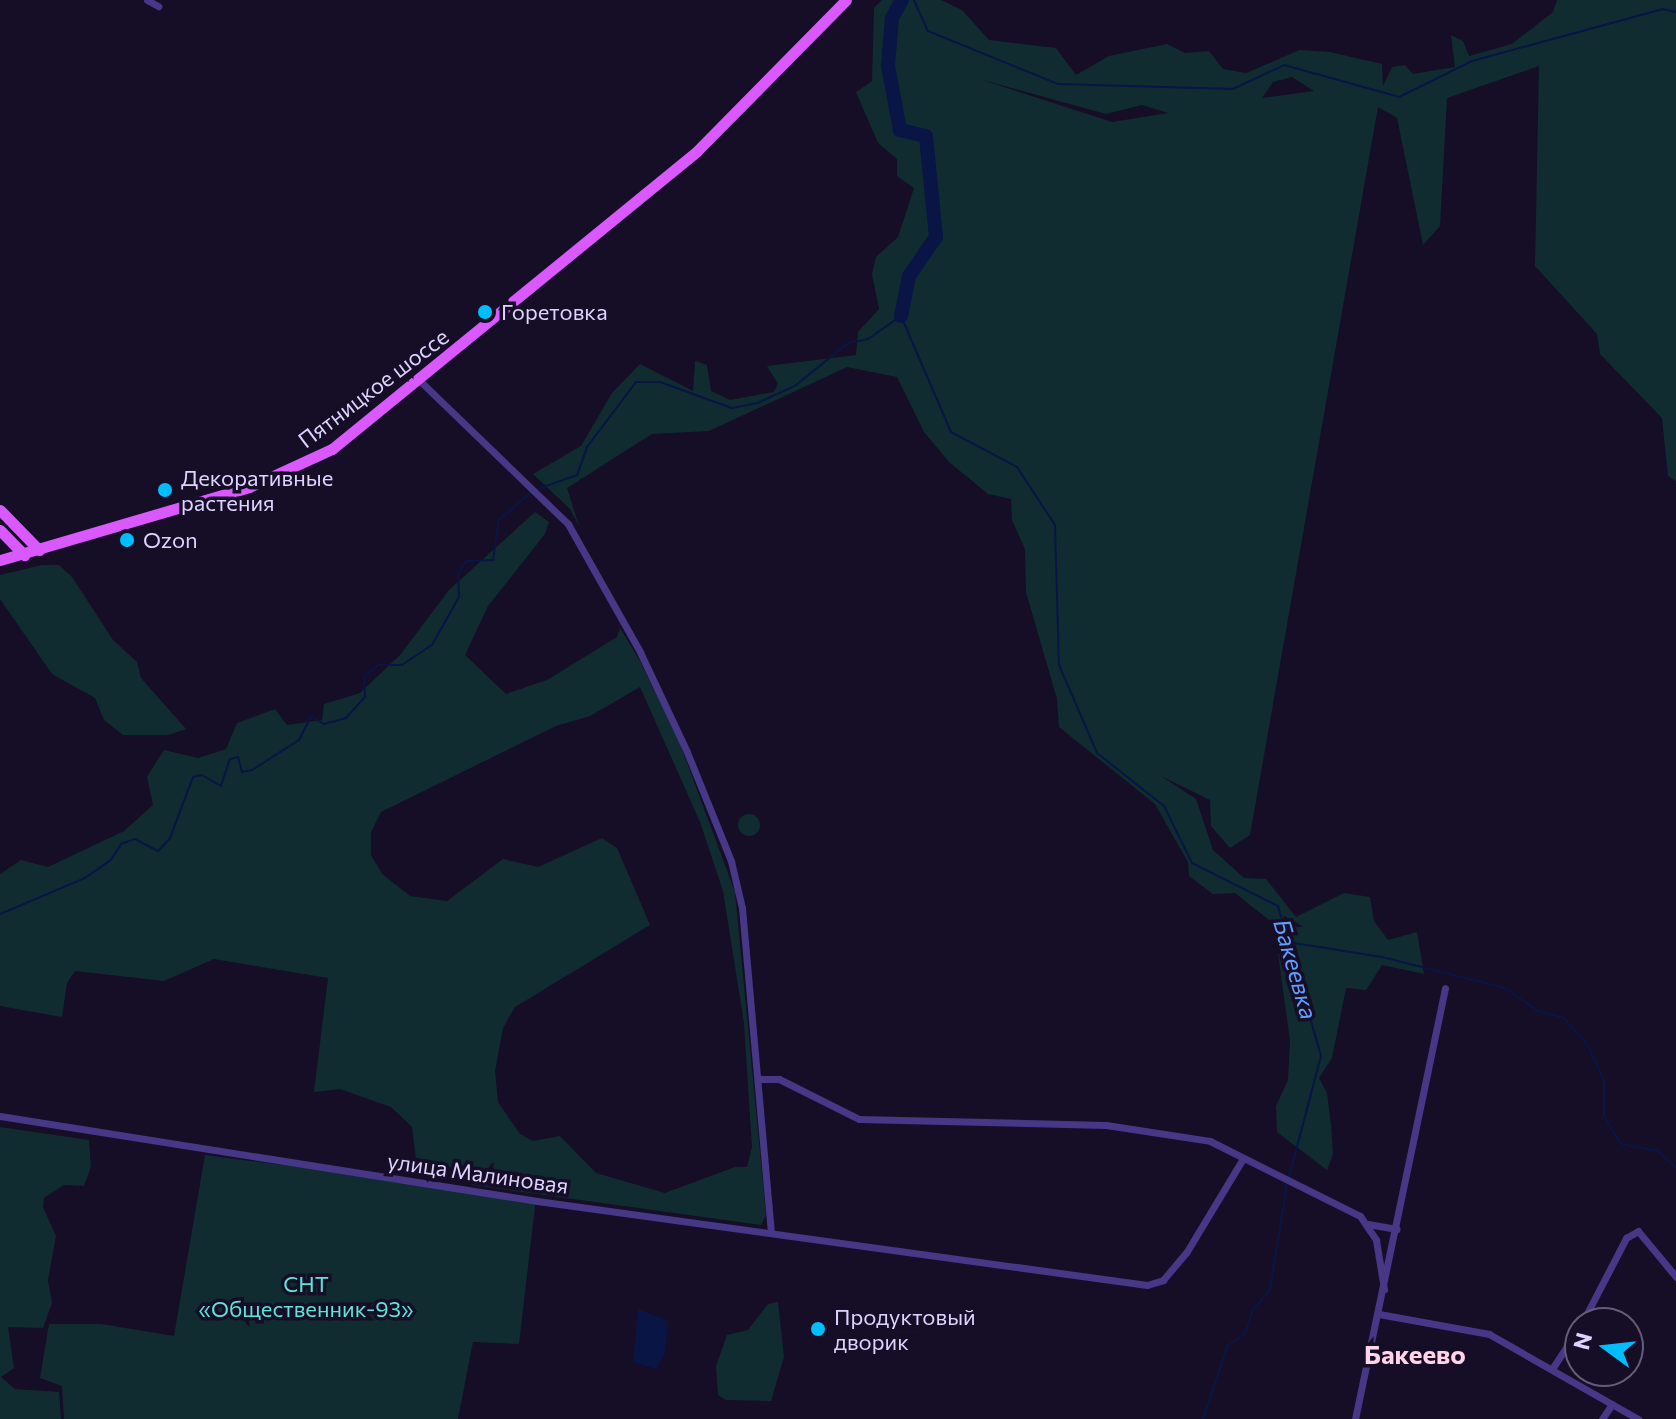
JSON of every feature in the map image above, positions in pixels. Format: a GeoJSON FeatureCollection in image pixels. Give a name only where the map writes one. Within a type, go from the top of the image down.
{"type":"FeatureCollection","features":[{"type":"Feature","properties":{"kind":"main road","name":"Пятницкое шоссе"},"geometry":{"type":"LineString","coordinates":[[0,560],[297,469],[332,449],[420,381],[697,151],[846,0]]}},
{"type":"Feature","properties":{"kind":"main road"},"geometry":{"type":"LineString","coordinates":[[0,510],[39,550]]}},
{"type":"Feature","properties":{"kind":"main road"},"geometry":{"type":"LineString","coordinates":[[0,530],[24,555]]}},
{"type":"Feature","properties":{"kind":"street"},"geometry":{"type":"LineString","coordinates":[[147,0],[158,6]]}},
{"type":"Feature","properties":{"kind":"street"},"geometry":{"type":"LineString","coordinates":[[420,381],[568,524],[640,652],[731,861],[747,945],[771,1232]]}},
{"type":"Feature","properties":{"kind":"street"},"geometry":{"type":"LineString","coordinates":[[1355,1419],[1445,988]]}},
{"type":"Feature","properties":{"kind":"street"},"geometry":{"type":"LineString","coordinates":[[759,1079],[779,1079],[859,1119],[1177,1132],[1210,1141],[1242,1160],[1331,1198],[1366,1224],[1397,1229]]}},
{"type":"Feature","properties":{"kind":"street","name":"улица Малиновая"},"geometry":{"type":"LineString","coordinates":[[0,1116],[1147,1285],[1163,1280],[1186,1253],[1242,1160]]}},
{"type":"Feature","properties":{"kind":"street"},"geometry":{"type":"LineString","coordinates":[[1366,1224],[1380,1253],[1384,1289]]}},
{"type":"Feature","properties":{"kind":"street"},"geometry":{"type":"LineString","coordinates":[[1590,1307],[1626,1238],[1638,1231],[1676,1277]]}},
{"type":"Feature","properties":{"kind":"street"},"geometry":{"type":"LineString","coordinates":[[1379,1314],[1489,1334],[1638,1419]]}},
{"type":"Feature","properties":{"kind":"street"},"geometry":{"type":"LineString","coordinates":[[1552,1369],[1564,1351]]}},
{"type":"Feature","properties":{"kind":"street"},"geometry":{"type":"LineString","coordinates":[[1602,1419],[1612,1404]]}},
{"type":"Feature","properties":{"kind":"green space"},"geometry":{"type":"Polygon","coordinates":[[[882,0],[941,0],[962,10],[989,40],[1056,48],[1076,75],[1109,56],[1167,44],[1185,53],[1209,51],[1223,69],[1246,73],[1300,50],[1330,52],[1382,64],[1383,86],[1392,67],[1405,65],[1413,74],[1455,67],[1451,35],[1463,41],[1469,56],[1512,44],[1553,12],[1557,0],[1676,0],[1676,481],[1668,476],[1662,418],[1600,354],[1597,334],[1535,266],[1539,66],[1447,98],[1440,226],[1423,245],[1397,118],[1378,107],[1250,835],[1230,848],[1211,826],[1210,800],[1161,776],[1196,799],[1213,850],[1244,878],[1266,879],[1296,917],[1344,893],[1370,897],[1374,921],[1388,940],[1417,932],[1424,974],[1382,965],[1366,990],[1346,988],[1332,1058],[1319,1078],[1327,1093],[1331,1125],[1333,1154],[1327,1170],[1277,1132],[1276,1106],[1288,1080],[1290,1041],[1274,924],[1235,893],[1213,894],[1189,876],[1188,862],[1155,804],[1059,727],[1057,699],[1026,592],[1025,549],[1012,520],[1011,499],[988,494],[949,462],[924,432],[897,377],[847,367],[709,431],[652,434],[567,488],[579,526],[570,509],[533,474],[581,446],[612,393],[640,364],[693,391],[695,361],[707,365],[711,391],[730,400],[774,392],[778,384],[767,366],[856,355],[858,332],[879,309],[872,274],[876,257],[898,237],[914,188],[897,176],[897,159],[878,143],[856,92],[872,81],[874,8],[882,0]],[[1292,77],[1273,82],[1262,98],[1314,91],[1292,77]],[[979,79],[1112,122],[1168,113],[1142,105],[1106,114],[979,79]]]}},
{"type":"Feature","properties":{"kind":"green space"},"geometry":{"type":"Polygon","coordinates":[[[535,512],[549,522],[545,534],[488,606],[465,655],[506,694],[547,680],[617,637],[620,628],[640,661],[679,741],[735,892],[766,1215],[761,1225],[472,1185],[457,1168],[447,1167],[424,1177],[417,1167],[412,1127],[391,1107],[340,1089],[314,1092],[328,978],[214,959],[164,981],[75,971],[67,983],[62,1017],[0,1006],[0,874],[21,860],[48,867],[124,831],[153,805],[147,777],[164,750],[198,758],[226,749],[237,723],[275,709],[287,725],[322,720],[324,704],[360,693],[400,655],[449,590],[535,512]],[[640,687],[590,716],[556,726],[381,812],[371,832],[371,855],[382,874],[410,896],[447,901],[503,859],[538,867],[602,838],[617,848],[650,925],[515,1007],[503,1028],[495,1071],[498,1102],[520,1134],[533,1141],[560,1136],[596,1173],[665,1193],[735,1167],[747,1167],[752,1147],[744,1023],[723,891],[700,822],[640,687]]]}},
{"type":"Feature","properties":{"kind":"green space"},"geometry":{"type":"Polygon","coordinates":[[[42,565],[59,565],[72,577],[113,640],[137,662],[141,678],[186,729],[168,735],[123,735],[104,720],[95,698],[52,674],[0,599],[0,575],[42,565]]]}},
{"type":"Feature","properties":{"kind":"green space"},"geometry":{"type":"Polygon","coordinates":[[[749,814],[757,817],[760,825],[757,833],[749,836],[741,833],[738,825],[741,817],[749,814]]]}},
{"type":"Feature","properties":{"kind":"green space"},"geometry":{"type":"Polygon","coordinates":[[[0,1127],[89,1140],[91,1167],[84,1186],[64,1185],[44,1198],[43,1207],[56,1236],[48,1280],[52,1303],[43,1328],[8,1327],[14,1368],[1,1377],[15,1389],[59,1392],[61,1419],[0,1419],[0,1127]]]}},
{"type":"Feature","properties":{"kind":"green space","name":"СНТ «Общественник-93»"},"geometry":{"type":"Polygon","coordinates":[[[205,1155],[536,1198],[519,1344],[473,1342],[458,1419],[64,1419],[62,1386],[40,1378],[49,1324],[101,1324],[174,1336],[205,1155]]]}},
{"type":"Feature","properties":{"kind":"green space"},"geometry":{"type":"Polygon","coordinates":[[[778,1302],[784,1357],[771,1401],[726,1400],[718,1395],[716,1366],[727,1335],[748,1330],[768,1304],[778,1302]]]}},
{"type":"Feature","properties":{"kind":"shaded area"},"geometry":{"type":"Polygon","coordinates":[[[638,1309],[668,1321],[665,1355],[656,1369],[633,1362],[638,1309]]]}},
{"type":"Feature","properties":{"kind":"waterway","name":"Горетовка"},"geometry":{"type":"LineString","coordinates":[[901,316],[909,276],[936,237],[926,136],[900,130],[888,66],[892,18],[902,0]]}},
{"type":"Feature","properties":{"kind":"waterway"},"geometry":{"type":"LineString","coordinates":[[914,0],[928,31],[1058,84],[1233,89],[1284,65],[1399,97],[1472,61],[1663,9],[1676,12]]}},
{"type":"Feature","properties":{"kind":"waterway","name":"Бакеевка"},"geometry":{"type":"LineString","coordinates":[[535,490],[577,475],[587,447],[636,382],[660,382],[732,408],[758,403],[796,385],[848,343],[868,339],[901,316],[951,432],[1017,467],[1055,525],[1059,665],[1097,753],[1164,806],[1192,863],[1278,906],[1321,1056],[1289,1177]]}},
{"type":"Feature","properties":{"kind":"waterway","name":"Горетовка"},"geometry":{"type":"LineString","coordinates":[[0,914],[85,878],[111,860],[121,844],[135,839],[158,851],[170,838],[193,777],[202,775],[221,786],[230,759],[238,757],[242,772],[252,770],[299,740],[311,716],[324,724],[346,718],[365,697],[364,677],[378,665],[402,665],[432,645],[459,597],[458,573],[466,561],[493,560],[499,520],[530,493]]}},
{"type":"Feature","properties":{"kind":"waterway"},"geometry":{"type":"LineString","coordinates":[[1288,942],[1382,957],[1505,988],[1538,1011],[1564,1018],[1588,1046],[1604,1081],[1604,1116],[1621,1144],[1658,1151],[1676,1168]]}},
{"type":"Feature","properties":{"kind":"waterway","name":"Бакеевка"},"geometry":{"type":"LineString","coordinates":[[1203,1419],[1228,1345],[1245,1334],[1253,1309],[1270,1291],[1287,1183]]}},
{"type":"Feature","properties":{"kind":"place","name":"Горетовка"},"geometry":{"type":"Point","coordinates":[485,312]}},
{"type":"Feature","properties":{"kind":"place","name":"Декоративные растения"},"geometry":{"type":"Point","coordinates":[165,490]}},
{"type":"Feature","properties":{"kind":"place","name":"Ozon"},"geometry":{"type":"Point","coordinates":[127,540]}},
{"type":"Feature","properties":{"kind":"place","name":"Продуктовый дворик"},"geometry":{"type":"Point","coordinates":[818,1329]}},
{"type":"Feature","properties":{"kind":"district","name":"Бакеево"},"geometry":{"type":"Point","coordinates":[1415,1354]}}]}
